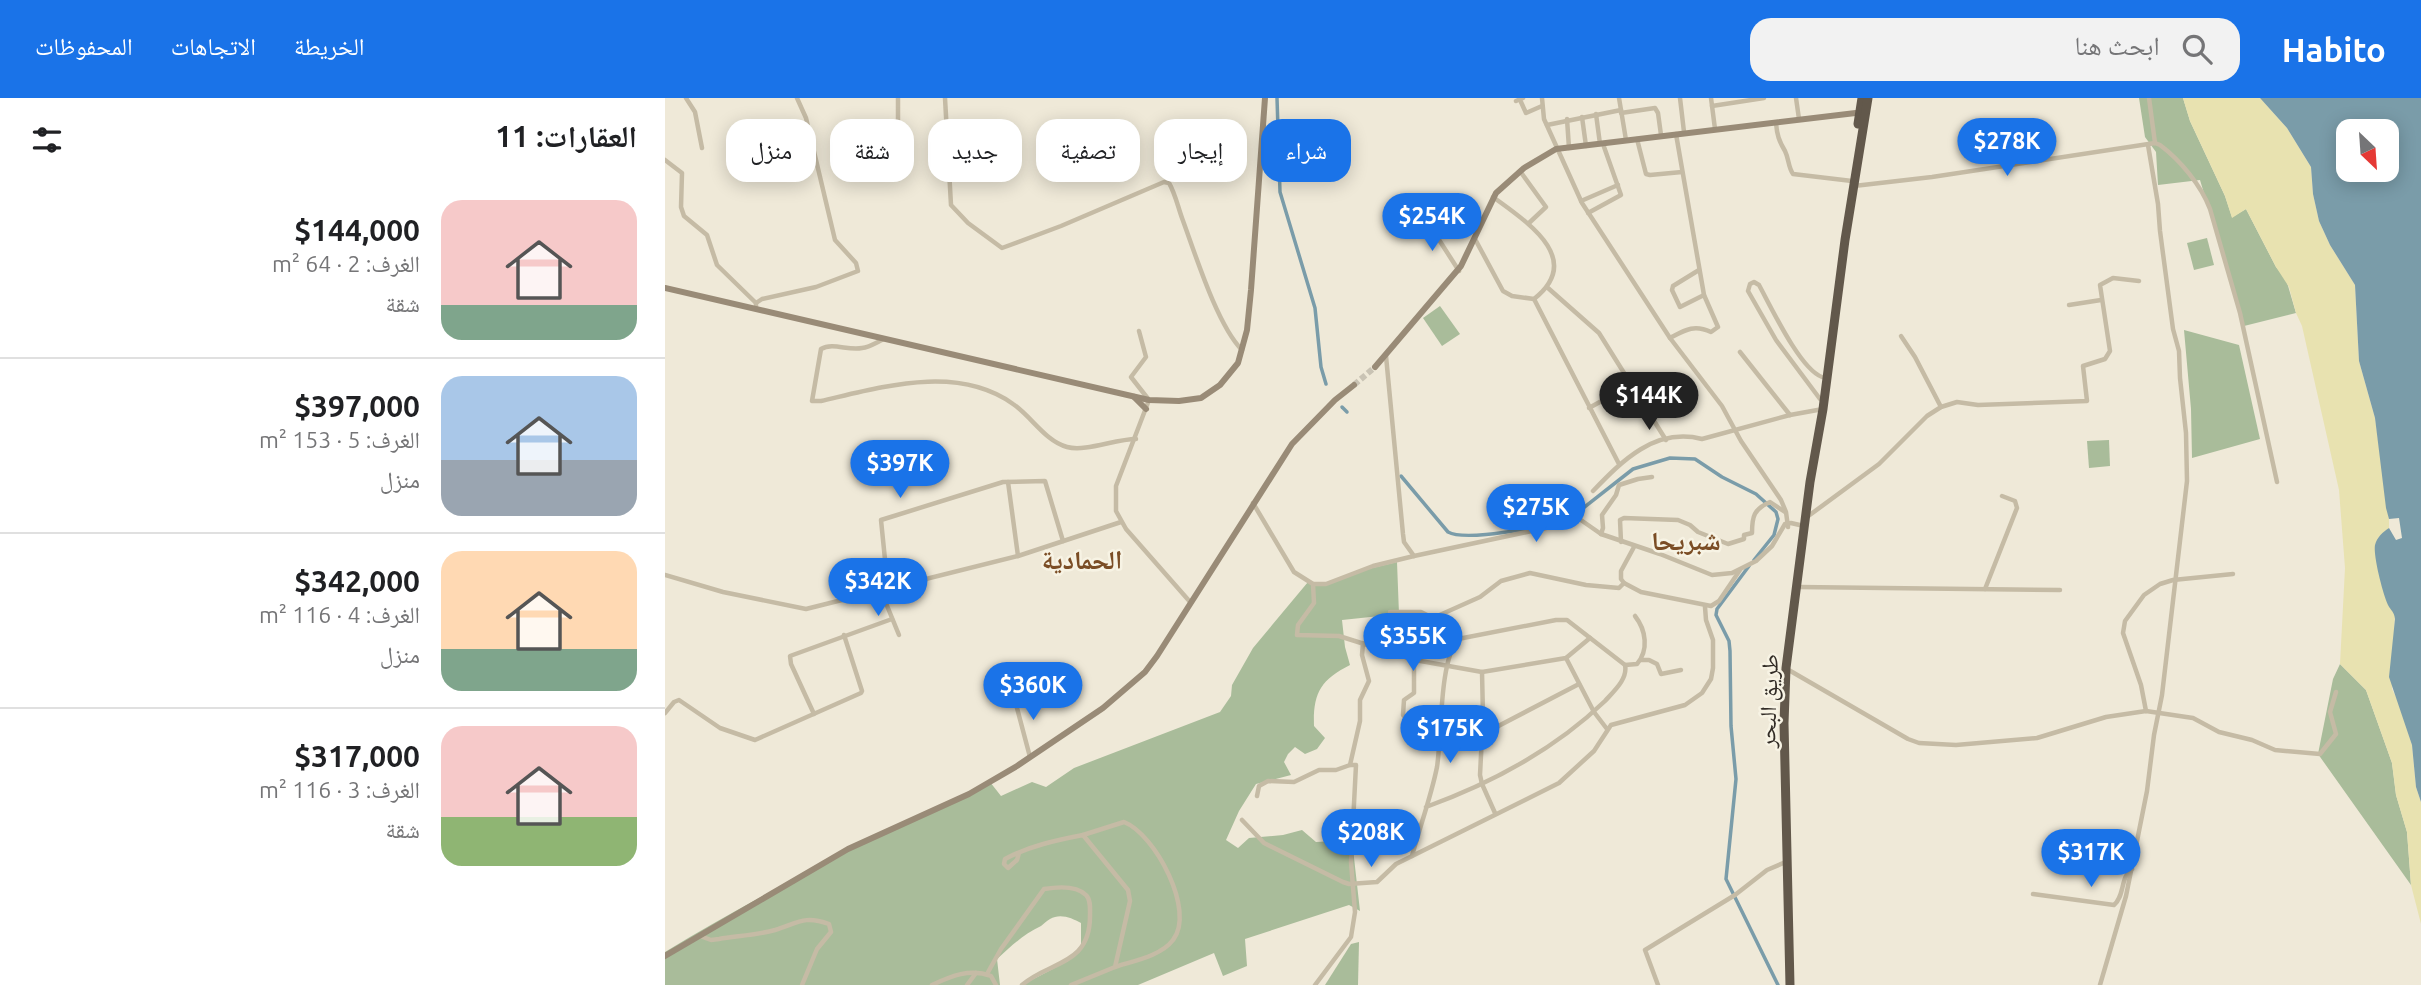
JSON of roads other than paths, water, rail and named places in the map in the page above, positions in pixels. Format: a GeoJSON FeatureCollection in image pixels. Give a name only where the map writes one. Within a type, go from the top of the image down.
{"type":"FeatureCollection","features":[{"type":"Feature","properties":{"kind":"highway","name":"طريق البحر"},"geometry":{"type":"LineString","coordinates":[[1790,985],[1784,713],[1786,668],[1803,523],[1820,421],[1821,379],[1832,330],[1853,183],[1862,111],[1861,98]]}},
{"type":"Feature","properties":{"kind":"highway","name":"طريق البحر"},"geometry":{"type":"LineString","coordinates":[[1862,111],[1868,98]]}},
{"type":"Feature","properties":{"kind":"main road"},"geometry":{"type":"LineString","coordinates":[[665,288],[1149,400],[1179,401],[1201,398],[1228,378],[1242,351],[1251,290],[1265,98]]}},
{"type":"Feature","properties":{"kind":"main road"},"geometry":{"type":"LineString","coordinates":[[1375,367],[1459,271],[1493,197],[1520,172],[1556,149],[1862,111]]}},
{"type":"Feature","properties":{"kind":"main road"},"geometry":{"type":"LineString","coordinates":[[665,956],[848,849],[968,794],[1030,757],[1103,708],[1145,671],[1157,656],[1253,502],[1298,437],[1354,384]]}},
{"type":"Feature","properties":{"kind":"main road"},"geometry":{"type":"LineString","coordinates":[[1132,396],[1146,410]]}},
{"type":"Feature","properties":{"kind":"street"},"geometry":{"type":"LineString","coordinates":[[686,98],[695,112],[702,148]]}},
{"type":"Feature","properties":{"kind":"street"},"geometry":{"type":"LineString","coordinates":[[665,160],[682,173],[681,207],[684,216],[706,235],[717,264],[756,307],[762,299],[816,287],[859,271],[856,263],[835,240],[806,118],[797,98]]}},
{"type":"Feature","properties":{"kind":"street"},"geometry":{"type":"LineString","coordinates":[[898,98],[898,119]]}},
{"type":"Feature","properties":{"kind":"street"},"geometry":{"type":"LineString","coordinates":[[945,98],[951,205],[968,223],[1002,248],[1158,185],[1169,183],[1218,310],[1234,342],[1242,351]]}},
{"type":"Feature","properties":{"kind":"street"},"geometry":{"type":"LineString","coordinates":[[1542,98],[1547,125],[1556,149],[1581,201],[1670,338],[1722,406],[1734,430],[1781,500],[1788,525]]}},
{"type":"Feature","properties":{"kind":"street"},"geometry":{"type":"LineString","coordinates":[[1619,98],[1626,140]]}},
{"type":"Feature","properties":{"kind":"street"},"geometry":{"type":"LineString","coordinates":[[1680,98],[1685,132]]}},
{"type":"Feature","properties":{"kind":"street"},"geometry":{"type":"LineString","coordinates":[[1711,98],[1715,129]]}},
{"type":"Feature","properties":{"kind":"street"},"geometry":{"type":"LineString","coordinates":[[1711,106],[1764,98]]}},
{"type":"Feature","properties":{"kind":"street"},"geometry":{"type":"LineString","coordinates":[[1796,98],[1799,119]]}},
{"type":"Feature","properties":{"kind":"street"},"geometry":{"type":"LineString","coordinates":[[2149,98],[2155,143]]}},
{"type":"Feature","properties":{"kind":"street"},"geometry":{"type":"LineString","coordinates":[[1520,100],[1526,113],[1542,106]]}},
{"type":"Feature","properties":{"kind":"street"},"geometry":{"type":"LineString","coordinates":[[1547,125],[1596,114],[1655,108],[1661,135]]}},
{"type":"Feature","properties":{"kind":"street"},"geometry":{"type":"LineString","coordinates":[[1588,213],[1621,195],[1602,144],[1596,114]]}},
{"type":"Feature","properties":{"kind":"street"},"geometry":{"type":"LineString","coordinates":[[1582,117],[1585,146]]}},
{"type":"Feature","properties":{"kind":"street"},"geometry":{"type":"LineString","coordinates":[[1567,119],[1569,148]]}},
{"type":"Feature","properties":{"kind":"street"},"geometry":{"type":"LineString","coordinates":[[1776,122],[1778,141],[1786,153],[1793,174],[1853,183],[1932,177],[2155,143],[2169,151],[2205,196],[2210,209],[2240,313],[2277,482]]}},
{"type":"Feature","properties":{"kind":"street"},"geometry":{"type":"LineString","coordinates":[[1670,338],[1691,327],[1711,332],[1717,329],[1704,295],[1675,133]]}},
{"type":"Feature","properties":{"kind":"street"},"geometry":{"type":"LineString","coordinates":[[1636,139],[1646,174],[1682,172]]}},
{"type":"Feature","properties":{"kind":"street"},"geometry":{"type":"LineString","coordinates":[[2100,985],[2133,869],[2147,792],[2162,695],[2187,481],[2179,351],[2173,329],[2148,145]]}},
{"type":"Feature","properties":{"kind":"street"},"geometry":{"type":"LineString","coordinates":[[1520,172],[1546,207],[1528,223]]}},
{"type":"Feature","properties":{"kind":"street"},"geometry":{"type":"LineString","coordinates":[[1581,201],[1618,185]]}},
{"type":"Feature","properties":{"kind":"street"},"geometry":{"type":"LineString","coordinates":[[1474,238],[1503,291],[1513,296],[1534,299],[1548,288],[1555,271],[1555,262],[1544,240],[1528,223],[1493,197]]}},
{"type":"Feature","properties":{"kind":"street"},"geometry":{"type":"LineString","coordinates":[[1427,221],[1459,271]]}},
{"type":"Feature","properties":{"kind":"street"},"geometry":{"type":"LineString","coordinates":[[1699,270],[1673,286],[1672,290],[1680,307],[1704,295]]}},
{"type":"Feature","properties":{"kind":"street"},"geometry":{"type":"LineString","coordinates":[[1253,502],[1294,572],[1313,584],[1326,584],[1373,566],[1524,534],[1579,518],[1601,534],[1634,547],[1660,554],[1712,575],[1726,574],[1763,556],[1788,525],[1803,523],[1879,464],[1927,416],[1941,407],[1957,402],[1978,405],[2087,401],[2083,366],[2099,362],[2109,355],[2100,285],[2113,278],[2139,281]]}},
{"type":"Feature","properties":{"kind":"street"},"geometry":{"type":"LineString","coordinates":[[1593,491],[1619,464],[1641,447],[1689,436],[1702,439],[1821,406],[1773,336],[1748,291],[1750,284],[1755,282],[1759,285],[1783,330],[1821,379]]}},
{"type":"Feature","properties":{"kind":"street"},"geometry":{"type":"LineString","coordinates":[[1548,288],[1599,333],[1666,440]]}},
{"type":"Feature","properties":{"kind":"street"},"geometry":{"type":"LineString","coordinates":[[1534,299],[1619,464]]}},
{"type":"Feature","properties":{"kind":"street"},"geometry":{"type":"LineString","coordinates":[[2069,305],[2101,300]]}},
{"type":"Feature","properties":{"kind":"street"},"geometry":{"type":"LineString","coordinates":[[1773,336],[1783,330]]}},
{"type":"Feature","properties":{"kind":"street"},"geometry":{"type":"LineString","coordinates":[[1139,331],[1146,355],[1131,377],[1149,400],[1116,486],[1114,502],[1121,522],[1191,603]]}},
{"type":"Feature","properties":{"kind":"street"},"geometry":{"type":"LineString","coordinates":[[1901,336],[1941,407]]}},
{"type":"Feature","properties":{"kind":"street"},"geometry":{"type":"LineString","coordinates":[[884,339],[866,348],[827,346],[821,349],[812,401],[914,383],[947,382],[977,387],[1004,398],[1064,446],[1079,448],[1114,440],[1136,439]]}},
{"type":"Feature","properties":{"kind":"street"},"geometry":{"type":"LineString","coordinates":[[1740,352],[1790,415]]}},
{"type":"Feature","properties":{"kind":"street"},"geometry":{"type":"LineString","coordinates":[[1386,356],[1403,534],[1414,556]]}},
{"type":"Feature","properties":{"kind":"street"},"geometry":{"type":"LineString","coordinates":[[1805,381],[1821,379]]}},
{"type":"Feature","properties":{"kind":"street"},"geometry":{"type":"LineString","coordinates":[[1589,408],[1632,384]]}},
{"type":"Feature","properties":{"kind":"street"},"geometry":{"type":"LineString","coordinates":[[1601,534],[1602,515],[1619,485],[1652,477]]}},
{"type":"Feature","properties":{"kind":"street"},"geometry":{"type":"LineString","coordinates":[[888,589],[881,520],[1008,482],[1045,481],[1063,541]]}},
{"type":"Feature","properties":{"kind":"street"},"geometry":{"type":"LineString","coordinates":[[1008,482],[1018,556]]}},
{"type":"Feature","properties":{"kind":"street"},"geometry":{"type":"LineString","coordinates":[[1985,589],[2017,508],[2015,501],[2002,496]]}},
{"type":"Feature","properties":{"kind":"street"},"geometry":{"type":"LineString","coordinates":[[1622,542],[1621,520],[1629,517],[1678,520],[1702,534],[1730,544],[1752,533],[1755,510],[1768,502],[1786,512]]}},
{"type":"Feature","properties":{"kind":"street"},"geometry":{"type":"LineString","coordinates":[[665,575],[723,592],[799,609],[1018,556],[1121,522]]}},
{"type":"Feature","properties":{"kind":"street"},"geometry":{"type":"LineString","coordinates":[[1634,547],[1621,571],[1624,583],[1641,592],[1705,607],[1719,601],[1740,569]]}},
{"type":"Feature","properties":{"kind":"street"},"geometry":{"type":"LineString","coordinates":[[1411,736],[1412,725],[1403,715],[1403,707],[1405,699],[1414,693],[1415,660],[1422,634],[1433,618],[1480,597],[1501,581],[1524,573],[1616,589],[1624,583]]}},
{"type":"Feature","properties":{"kind":"street"},"geometry":{"type":"LineString","coordinates":[[2146,711],[2123,625],[2138,602],[2154,586],[2176,580],[2233,575]]}},
{"type":"Feature","properties":{"kind":"street"},"geometry":{"type":"LineString","coordinates":[[1313,584],[1314,603],[1298,625],[1297,635],[1339,636],[1415,660],[1447,667],[1482,673],[1566,658],[1590,638]]}},
{"type":"Feature","properties":{"kind":"street"},"geometry":{"type":"LineString","coordinates":[[1797,587],[2060,590]]}},
{"type":"Feature","properties":{"kind":"street"},"geometry":{"type":"LineString","coordinates":[[881,591],[899,635]]}},
{"type":"Feature","properties":{"kind":"street"},"geometry":{"type":"LineString","coordinates":[[1242,820],[1264,843],[1343,883],[1377,882],[1391,868],[1412,856],[1559,783],[1594,751],[1607,729],[1617,723],[1685,705],[1706,688],[1711,679],[1713,651],[1705,607]]}},
{"type":"Feature","properties":{"kind":"street"},"geometry":{"type":"LineString","coordinates":[[1390,612],[1421,612],[1433,618]]}},
{"type":"Feature","properties":{"kind":"street"},"geometry":{"type":"LineString","coordinates":[[1412,856],[1440,746],[1447,667],[1455,643],[1462,637],[1564,620],[1625,665],[1637,664],[1641,660],[1644,634],[1635,616]]}},
{"type":"Feature","properties":{"kind":"street"},"geometry":{"type":"LineString","coordinates":[[814,714],[791,664],[790,656],[892,618]]}},
{"type":"Feature","properties":{"kind":"street"},"geometry":{"type":"LineString","coordinates":[[665,713],[679,699],[720,728],[753,740],[814,714],[862,692],[844,635]]}},
{"type":"Feature","properties":{"kind":"street"},"geometry":{"type":"LineString","coordinates":[[1350,765],[1360,721],[1360,699],[1369,681],[1362,655],[1363,643]]}},
{"type":"Feature","properties":{"kind":"street"},"geometry":{"type":"LineString","coordinates":[[1566,658],[1594,712],[1607,729]]}},
{"type":"Feature","properties":{"kind":"street"},"geometry":{"type":"LineString","coordinates":[[1641,660],[1657,664],[1661,674],[1681,670]]}},
{"type":"Feature","properties":{"kind":"street"},"geometry":{"type":"LineString","coordinates":[[1426,807],[1482,784],[1538,755],[1594,712],[1625,676],[1625,665]]}},
{"type":"Feature","properties":{"kind":"street"},"geometry":{"type":"LineString","coordinates":[[1786,668],[1902,736],[1919,743],[1956,745],[2037,738],[2106,717],[2146,711],[2197,719],[2219,732],[2252,740],[2276,750],[2320,754],[2336,734],[2330,712],[2336,692]]}},
{"type":"Feature","properties":{"kind":"street"},"geometry":{"type":"LineString","coordinates":[[1482,673],[1482,784],[1495,813]]}},
{"type":"Feature","properties":{"kind":"street"},"geometry":{"type":"LineString","coordinates":[[1483,734],[1579,684]]}},
{"type":"Feature","properties":{"kind":"street"},"geometry":{"type":"LineString","coordinates":[[1013,693],[1030,757]]}},
{"type":"Feature","properties":{"kind":"street"},"geometry":{"type":"LineString","coordinates":[[1257,796],[1259,786],[1268,781],[1294,782],[1319,770],[1336,771],[1356,764],[1350,862],[1355,912],[1351,937],[1315,985]]}},
{"type":"Feature","properties":{"kind":"street"},"geometry":{"type":"LineString","coordinates":[[1019,853],[1124,822],[1136,826],[1170,876],[1180,929],[1174,940],[1166,948],[1071,985]]}},
{"type":"Feature","properties":{"kind":"street"},"geometry":{"type":"LineString","coordinates":[[1083,835],[1128,890],[1130,901],[1115,967]]}},
{"type":"Feature","properties":{"kind":"street"},"geometry":{"type":"LineString","coordinates":[[1658,985],[1646,950],[1732,896],[1767,870],[1788,861]]}},
{"type":"Feature","properties":{"kind":"street"},"geometry":{"type":"LineString","coordinates":[[2033,894],[2114,905],[2119,900],[2127,873],[2133,869]]}},
{"type":"Feature","properties":{"kind":"street"},"geometry":{"type":"LineString","coordinates":[[987,974],[1001,949],[1044,889],[1073,888],[1085,893],[1090,902],[1090,924],[1083,944],[1061,965],[1022,985]]}},
{"type":"Feature","properties":{"kind":"street"},"geometry":{"type":"LineString","coordinates":[[700,936],[711,940],[719,939],[776,929],[799,920],[810,919],[829,924],[831,932],[817,949],[802,985]]}},
{"type":"Feature","properties":{"kind":"street"},"geometry":{"type":"LineString","coordinates":[[963,973],[967,984]]}},
{"type":"Feature","properties":{"kind":"street"},"geometry":{"type":"LineString","coordinates":[[932,985],[963,973],[987,974],[994,979],[996,985]]}},
{"type":"Feature","properties":{"kind":"street"},"geometry":{"type":"LineString","coordinates":[[967,984],[976,973]]}},
{"type":"Feature","properties":{"kind":"water"},"geometry":{"type":"Polygon","coordinates":[[[2260,98],[2421,98],[2421,802],[2416,787],[2412,745],[2389,677],[2395,619],[2381,584],[2375,557],[2377,540],[2389,528],[2396,540],[2402,538],[2399,518],[2389,519],[2386,508],[2375,418],[2359,361],[2355,285],[2330,245],[2319,221],[2311,167],[2287,128],[2260,98]]]}},
{"type":"Feature","properties":{"kind":"waterway"},"geometry":{"type":"LineString","coordinates":[[1277,98],[1280,192],[1315,308],[1321,367],[1326,384]]}},
{"type":"Feature","properties":{"kind":"waterway"},"geometry":{"type":"LineString","coordinates":[[1342,407],[1347,412]]}},
{"type":"Feature","properties":{"kind":"waterway"},"geometry":{"type":"LineString","coordinates":[[1568,520],[1633,469],[1670,458],[1695,459],[1722,477],[1756,494],[1776,512],[1778,519],[1774,535],[1754,560]]}},
{"type":"Feature","properties":{"kind":"waterway"},"geometry":{"type":"LineString","coordinates":[[1401,476],[1448,532],[1457,535],[1484,535],[1557,524]]}},
{"type":"Feature","properties":{"kind":"waterway"},"geometry":{"type":"LineString","coordinates":[[1749,566],[1717,609],[1716,615],[1729,641],[1731,726],[1736,779],[1726,879],[1778,985]]}},
{"type":"Feature","properties":{"kind":"tunnel"},"geometry":{"type":"LineString","coordinates":[[1354,385],[1375,367]]}},
{"type":"Feature","properties":{"kind":"district","name":"شبريحا"},"geometry":{"type":"Point","coordinates":[1686,540]}},
{"type":"Feature","properties":{"kind":"district","name":"الحمادية"},"geometry":{"type":"Point","coordinates":[1082,559]}}]}
